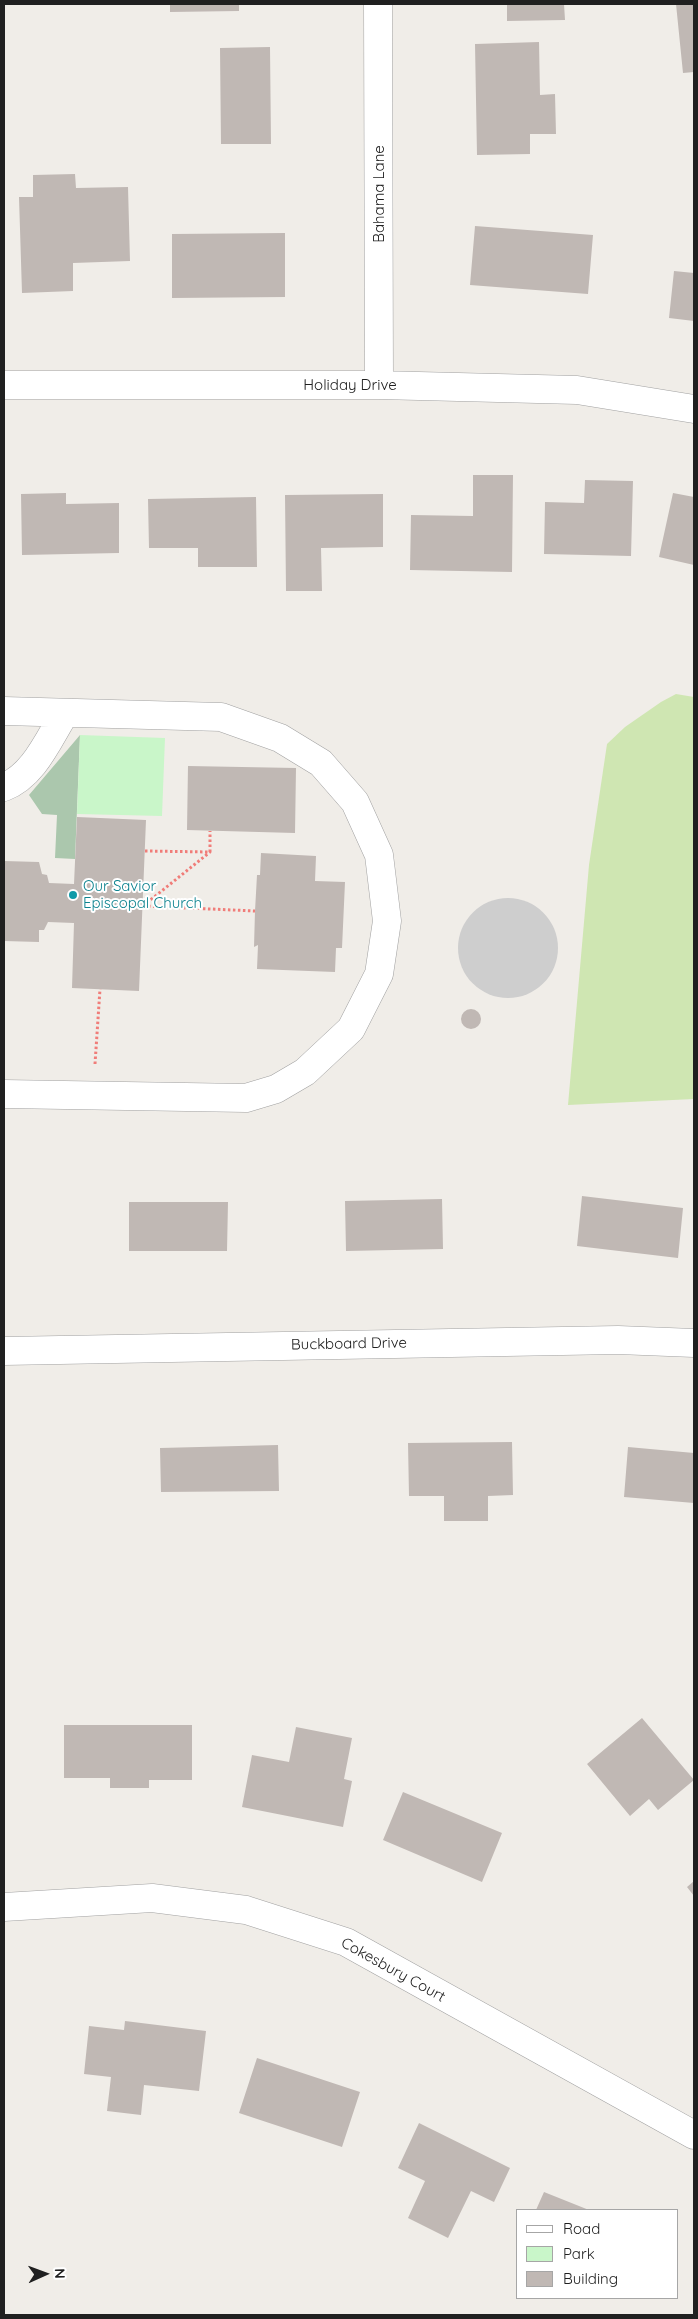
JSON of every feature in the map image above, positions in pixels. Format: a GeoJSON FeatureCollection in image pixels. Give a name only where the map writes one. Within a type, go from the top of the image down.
{"type":"FeatureCollection","features":[{"type":"Feature","properties":{"kind":"street","name":"Bahama Lane"},"geometry":{"type":"LineString","coordinates":[[378,4],[379,385]]}},
{"type":"Feature","properties":{"kind":"street","name":"Holiday Drive"},"geometry":{"type":"LineString","coordinates":[[4,385],[379,385],[577,390],[694,409]]}},
{"type":"Feature","properties":{"kind":"street"},"geometry":{"type":"LineString","coordinates":[[4,711],[221,717],[280,738],[321,764],[355,802],[378,856],[387,921],[379,974],[352,1029],[305,1072],[276,1090],[246,1098],[4,1094]]}},
{"type":"Feature","properties":{"kind":"street"},"geometry":{"type":"LineString","coordinates":[[4,787],[13,784],[35,762],[65,712]]}},
{"type":"Feature","properties":{"kind":"street","name":"Buckboard Drive"},"geometry":{"type":"LineString","coordinates":[[4,1351],[618,1340],[694,1343]]}},
{"type":"Feature","properties":{"kind":"street","name":"Cokesbury Court"},"geometry":{"type":"LineString","coordinates":[[4,1907],[152,1898],[246,1910],[346,1942],[694,2136]]}},
{"type":"Feature","properties":{"kind":"path"},"geometry":{"type":"LineString","coordinates":[[210,831],[210,852]]}},
{"type":"Feature","properties":{"kind":"path"},"geometry":{"type":"LineString","coordinates":[[145,851],[210,852]]}},
{"type":"Feature","properties":{"kind":"path"},"geometry":{"type":"LineString","coordinates":[[210,852],[142,906],[256,911]]}},
{"type":"Feature","properties":{"kind":"path"},"geometry":{"type":"LineString","coordinates":[[93,1096],[100,989]]}},
{"type":"Feature","properties":{"kind":"shaded area"},"geometry":{"type":"Polygon","coordinates":[[[508,898],[527,901],[544,912],[555,929],[558,948],[555,967],[544,984],[527,995],[508,998],[489,995],[472,984],[461,967],[458,948],[461,929],[472,912],[489,901],[508,898]]]}},
{"type":"Feature","properties":{"kind":"green space"},"geometry":{"type":"Polygon","coordinates":[[[676,694],[694,697],[694,1099],[568,1105],[589,865],[607,744],[625,727],[676,694]]]}},
{"type":"Feature","properties":{"kind":"green space"},"geometry":{"type":"Polygon","coordinates":[[[80,735],[75,859],[55,858],[57,815],[42,814],[29,795],[80,735]]]}},
{"type":"Feature","properties":{"kind":"green space"},"geometry":{"type":"Polygon","coordinates":[[[80,735],[165,738],[162,816],[77,814],[80,735]]]}},
{"type":"Feature","properties":{"kind":"building"},"geometry":{"type":"Polygon","coordinates":[[[170,4],[239,4],[239,11],[170,12],[170,4]]]}},
{"type":"Feature","properties":{"kind":"building"},"geometry":{"type":"Polygon","coordinates":[[[507,4],[564,4],[565,20],[507,21],[507,4]]]}},
{"type":"Feature","properties":{"kind":"building"},"geometry":{"type":"Polygon","coordinates":[[[676,4],[694,4],[694,72],[683,73],[676,4]]]}},
{"type":"Feature","properties":{"kind":"building"},"geometry":{"type":"Polygon","coordinates":[[[539,42],[540,95],[555,94],[556,134],[530,134],[530,154],[477,155],[475,44],[539,42]]]}},
{"type":"Feature","properties":{"kind":"building"},"geometry":{"type":"Polygon","coordinates":[[[270,47],[271,144],[221,144],[220,48],[270,47]]]}},
{"type":"Feature","properties":{"kind":"building"},"geometry":{"type":"Polygon","coordinates":[[[75,174],[76,188],[128,187],[130,261],[73,263],[73,291],[22,293],[19,197],[33,197],[33,175],[75,174]]]}},
{"type":"Feature","properties":{"kind":"building"},"geometry":{"type":"Polygon","coordinates":[[[475,226],[593,235],[588,294],[470,285],[475,226]]]}},
{"type":"Feature","properties":{"kind":"building"},"geometry":{"type":"Polygon","coordinates":[[[285,233],[285,297],[172,298],[172,234],[285,233]]]}},
{"type":"Feature","properties":{"kind":"building"},"geometry":{"type":"Polygon","coordinates":[[[674,271],[694,273],[694,321],[669,318],[674,271]]]}},
{"type":"Feature","properties":{"kind":"building"},"geometry":{"type":"Polygon","coordinates":[[[473,475],[513,475],[512,572],[410,570],[411,515],[473,516],[473,475]]]}},
{"type":"Feature","properties":{"kind":"building"},"geometry":{"type":"Polygon","coordinates":[[[585,480],[633,481],[631,556],[544,554],[545,502],[584,503],[585,480]]]}},
{"type":"Feature","properties":{"kind":"building"},"geometry":{"type":"Polygon","coordinates":[[[66,493],[66,504],[119,503],[119,553],[22,555],[21,494],[66,493]]]}},
{"type":"Feature","properties":{"kind":"building"},"geometry":{"type":"Polygon","coordinates":[[[673,493],[694,497],[694,565],[659,557],[673,493]]]}},
{"type":"Feature","properties":{"kind":"building"},"geometry":{"type":"Polygon","coordinates":[[[383,494],[383,547],[321,548],[322,591],[286,591],[285,495],[383,494]]]}},
{"type":"Feature","properties":{"kind":"building"},"geometry":{"type":"Polygon","coordinates":[[[256,497],[257,567],[198,567],[198,548],[149,548],[148,499],[256,497]]]}},
{"type":"Feature","properties":{"kind":"building"},"geometry":{"type":"Polygon","coordinates":[[[188,766],[296,768],[295,833],[187,830],[188,766]]]}},
{"type":"Feature","properties":{"kind":"building","name":"Our Savior Episcopal Church"},"geometry":{"type":"Polygon","coordinates":[[[77,817],[146,820],[139,991],[72,988],[74,923],[48,922],[44,930],[39,930],[39,942],[4,941],[4,861],[39,862],[42,874],[47,875],[49,883],[74,884],[77,817]]]}},
{"type":"Feature","properties":{"kind":"building"},"geometry":{"type":"Polygon","coordinates":[[[261,853],[316,856],[315,881],[345,882],[342,948],[336,948],[335,972],[257,969],[258,945],[254,947],[255,911],[257,875],[260,875],[261,853]]]}},
{"type":"Feature","properties":{"kind":"building"},"geometry":{"type":"Polygon","coordinates":[[[471,1009],[478,1012],[481,1019],[478,1026],[471,1029],[464,1026],[461,1019],[464,1012],[471,1009]]]}},
{"type":"Feature","properties":{"kind":"building"},"geometry":{"type":"Polygon","coordinates":[[[582,1196],[683,1208],[678,1258],[577,1246],[582,1196]]]}},
{"type":"Feature","properties":{"kind":"building"},"geometry":{"type":"Polygon","coordinates":[[[442,1199],[443,1249],[346,1251],[345,1201],[442,1199]]]}},
{"type":"Feature","properties":{"kind":"building"},"geometry":{"type":"Polygon","coordinates":[[[129,1202],[228,1202],[227,1251],[129,1251],[129,1202]]]}},
{"type":"Feature","properties":{"kind":"building"},"geometry":{"type":"Polygon","coordinates":[[[512,1442],[513,1495],[488,1496],[488,1521],[444,1521],[444,1496],[409,1496],[408,1443],[512,1442]]]}},
{"type":"Feature","properties":{"kind":"building"},"geometry":{"type":"Polygon","coordinates":[[[278,1445],[279,1491],[161,1492],[160,1448],[278,1445]]]}},
{"type":"Feature","properties":{"kind":"building"},"geometry":{"type":"Polygon","coordinates":[[[628,1447],[694,1453],[694,1503],[624,1497],[628,1447]]]}},
{"type":"Feature","properties":{"kind":"building"},"geometry":{"type":"Polygon","coordinates":[[[642,1718],[694,1780],[658,1810],[649,1799],[630,1816],[587,1764],[642,1718]]]}},
{"type":"Feature","properties":{"kind":"building"},"geometry":{"type":"Polygon","coordinates":[[[64,1725],[192,1725],[192,1780],[149,1780],[149,1788],[110,1788],[110,1778],[64,1778],[64,1725]]]}},
{"type":"Feature","properties":{"kind":"building"},"geometry":{"type":"Polygon","coordinates":[[[296,1727],[352,1738],[344,1779],[352,1781],[343,1827],[242,1807],[252,1755],[289,1762],[296,1727]]]}},
{"type":"Feature","properties":{"kind":"building"},"geometry":{"type":"Polygon","coordinates":[[[403,1792],[502,1833],[482,1882],[383,1840],[403,1792]]]}},
{"type":"Feature","properties":{"kind":"building"},"geometry":{"type":"Polygon","coordinates":[[[694,1881],[694,1896],[687,1887],[694,1881]]]}},
{"type":"Feature","properties":{"kind":"building"},"geometry":{"type":"Polygon","coordinates":[[[125,2021],[206,2031],[199,2091],[144,2085],[141,2115],[107,2111],[111,2077],[84,2074],[89,2026],[124,2030],[125,2021]]]}},
{"type":"Feature","properties":{"kind":"building"},"geometry":{"type":"Polygon","coordinates":[[[257,2058],[360,2092],[342,2147],[239,2113],[257,2058]]]}},
{"type":"Feature","properties":{"kind":"building"},"geometry":{"type":"Polygon","coordinates":[[[419,2123],[510,2168],[494,2202],[471,2191],[448,2238],[408,2218],[425,2181],[398,2168],[419,2123]]]}},
{"type":"Feature","properties":{"kind":"building"},"geometry":{"type":"Polygon","coordinates":[[[544,2192],[586,2209],[536,2209],[544,2192]]]}},
{"type":"Feature","properties":{"kind":"place","name":"Our Savior Episcopal Church"},"geometry":{"type":"Point","coordinates":[73,895]}}]}
